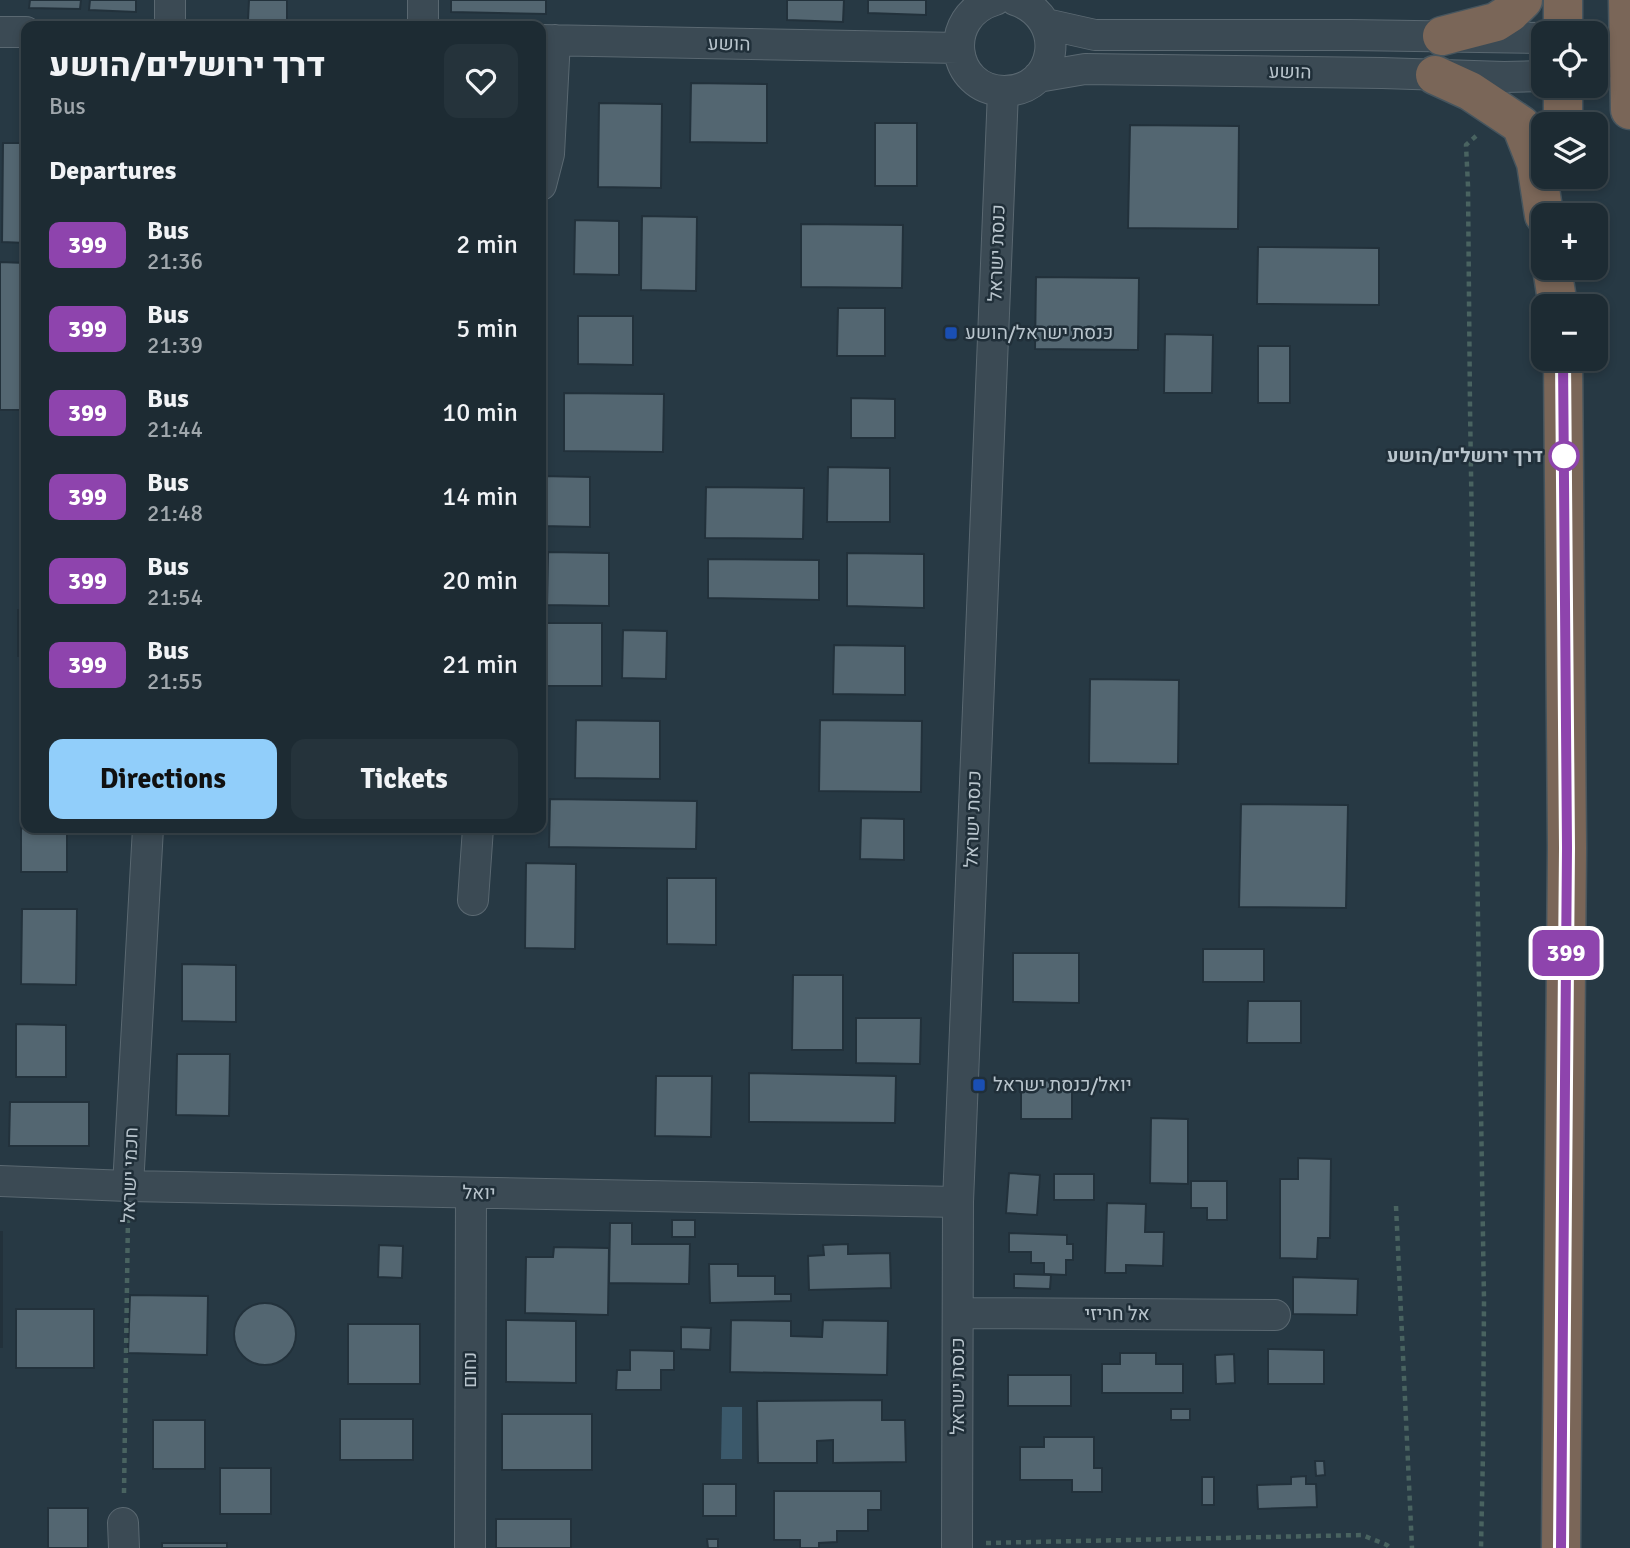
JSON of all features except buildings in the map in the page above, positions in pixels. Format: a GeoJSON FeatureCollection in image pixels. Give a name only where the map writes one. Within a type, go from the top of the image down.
{"type":"FeatureCollection","features":[{"type":"Feature","properties":{"kind":"highway"},"geometry":{"type":"LineString","coordinates":[[1443,36],[1496,23],[1523,0]]}},
{"type":"Feature","properties":{"kind":"highway"},"geometry":{"type":"LineString","coordinates":[[1563,0],[1563,21]]}},
{"type":"Feature","properties":{"kind":"highway"},"geometry":{"type":"LineString","coordinates":[[1608,53],[1628,0]]}},
{"type":"Feature","properties":{"kind":"highway"},"geometry":{"type":"LineString","coordinates":[[1608,58],[1630,110]]}},
{"type":"Feature","properties":{"kind":"highway"},"geometry":{"type":"LineString","coordinates":[[1435,75],[1470,91],[1521,125],[1536,163],[1542,203]]}},
{"type":"Feature","properties":{"kind":"highway"},"geometry":{"type":"LineString","coordinates":[[1561,1548],[1567,848],[1563,371]]}},
{"type":"Feature","properties":{"kind":"street"},"geometry":{"type":"LineString","coordinates":[[170,0],[170,21]]}},
{"type":"Feature","properties":{"kind":"street"},"geometry":{"type":"LineString","coordinates":[[423,21],[424,0]]}},
{"type":"Feature","properties":{"kind":"street"},"geometry":{"type":"LineString","coordinates":[[995,0],[973,11],[960,34],[959,48],[968,73],[978,83],[1003,91]]}},
{"type":"Feature","properties":{"kind":"street"},"geometry":{"type":"LineString","coordinates":[[1015,0],[1037,12],[1051,37],[1051,51],[1038,77]]}},
{"type":"Feature","properties":{"kind":"street","name":"הושע"},"geometry":{"type":"LineString","coordinates":[[1046,24],[1096,35],[1531,38]]}},
{"type":"Feature","properties":{"kind":"street"},"geometry":{"type":"LineString","coordinates":[[0,32],[21,32]]}},
{"type":"Feature","properties":{"kind":"street"},"geometry":{"type":"LineString","coordinates":[[546,166],[549,154],[548,40]]}},
{"type":"Feature","properties":{"kind":"street","name":"הושע"},"geometry":{"type":"LineString","coordinates":[[548,40],[959,48]]}},
{"type":"Feature","properties":{"kind":"street","name":"הושע"},"geometry":{"type":"LineString","coordinates":[[1003,91],[1016,90],[1038,77],[1085,69],[1531,76]]}},
{"type":"Feature","properties":{"kind":"street","name":"כנסת ישראל"},"geometry":{"type":"LineString","coordinates":[[957,1546],[958,1202],[1003,91]]}},
{"type":"Feature","properties":{"kind":"street","name":"חכמי ישראל"},"geometry":{"type":"LineString","coordinates":[[128,1186],[148,833]]}},
{"type":"Feature","properties":{"kind":"street"},"geometry":{"type":"LineString","coordinates":[[473,900],[478,833]]}},
{"type":"Feature","properties":{"kind":"street","name":"יואל"},"geometry":{"type":"LineString","coordinates":[[0,1181],[128,1186],[958,1202]]}},
{"type":"Feature","properties":{"kind":"street","name":"נחום"},"geometry":{"type":"LineString","coordinates":[[470,1548],[471,1192]]}},
{"type":"Feature","properties":{"kind":"street","name":"אל חריזי"},"geometry":{"type":"LineString","coordinates":[[959,1313],[1275,1315]]}},
{"type":"Feature","properties":{"kind":"path"},"geometry":{"type":"LineString","coordinates":[[1480,1548],[1484,1301],[1466,145],[1504,114]]}},
{"type":"Feature","properties":{"kind":"path","name":"חכמי ישראל"},"geometry":{"type":"LineString","coordinates":[[124,1535],[128,1186]]}},
{"type":"Feature","properties":{"kind":"path"},"geometry":{"type":"LineString","coordinates":[[1396,1206],[1412,1548]]}},
{"type":"Feature","properties":{"kind":"path"},"geometry":{"type":"LineString","coordinates":[[957,1546],[1362,1535],[1390,1548]]}},
{"type":"Feature","properties":{"kind":"water"},"geometry":{"type":"Polygon","coordinates":[[[722,1407],[742,1407],[742,1459],[721,1459],[722,1407]]]}},
{"type":"Feature","properties":{"kind":"bus line","name":"399"},"geometry":{"type":"LineString","coordinates":[[1561,1548],[1567,848],[1563,371]]}},
{"type":"Feature","properties":{"kind":"place","name":"כנסת ישראל/הושע"},"geometry":{"type":"Point","coordinates":[951,333]}},
{"type":"Feature","properties":{"kind":"place","name":"דרך ירושלים/הושע"},"geometry":{"type":"Point","coordinates":[1564,456]}},
{"type":"Feature","properties":{"kind":"place","name":"יואל/כנסת ישראל"},"geometry":{"type":"Point","coordinates":[979,1085]}}]}
